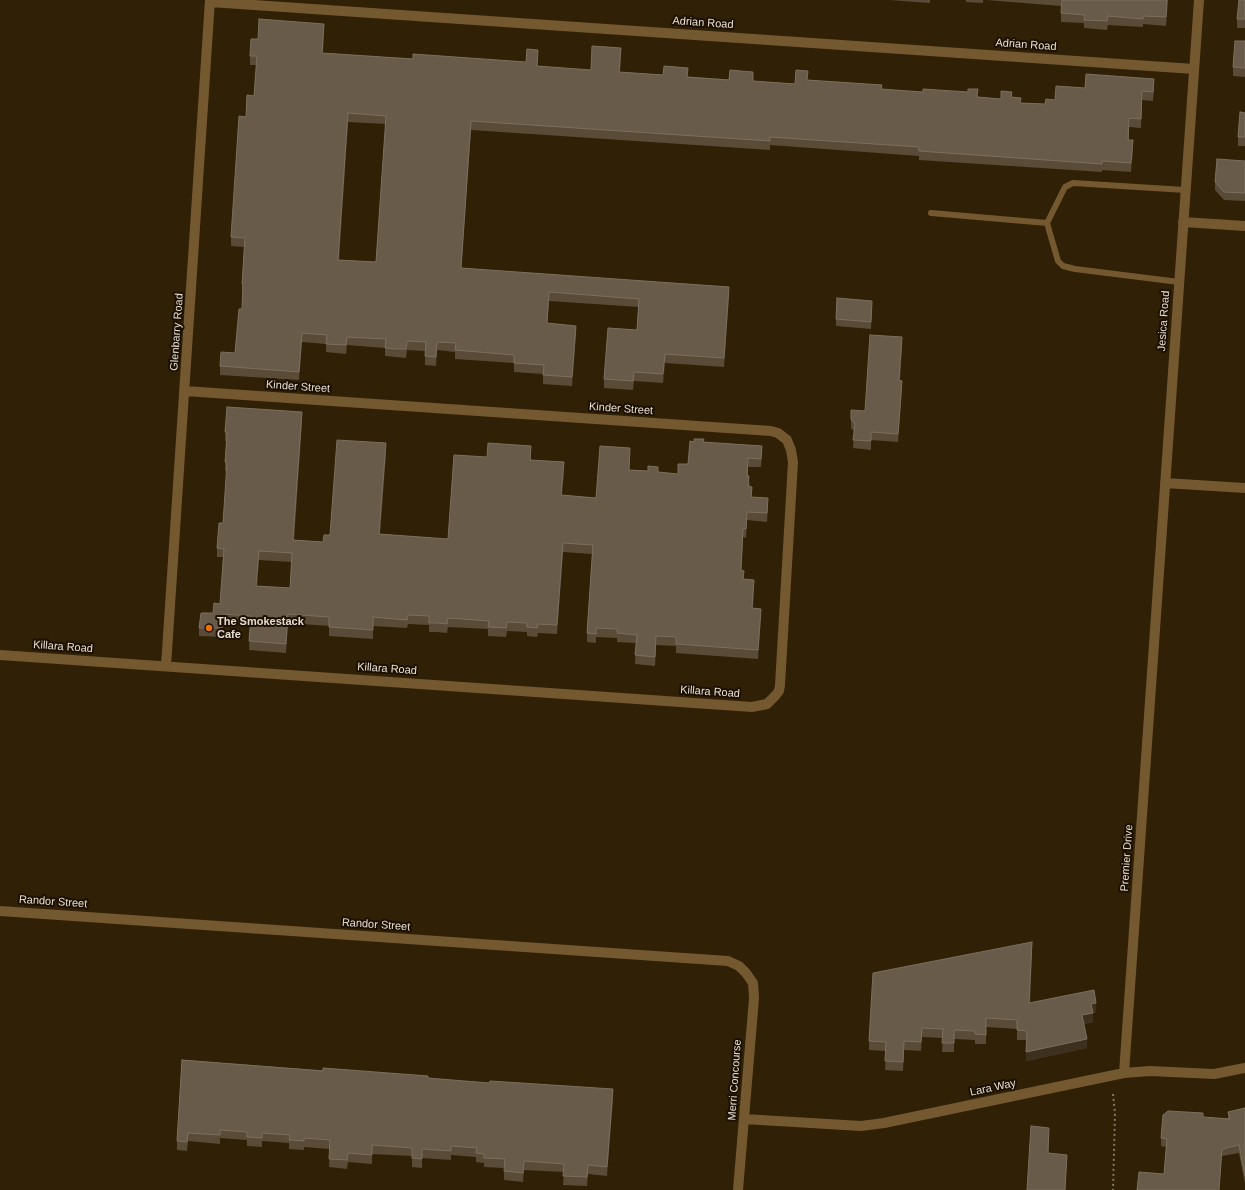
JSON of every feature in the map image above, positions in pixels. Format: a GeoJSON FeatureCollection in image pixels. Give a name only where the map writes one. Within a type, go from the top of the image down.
{"type":"FeatureCollection","features":[{"type":"Feature","properties":{"kind":"street","name":"Jesica Road"},"geometry":{"type":"LineString","coordinates":[[1154,644],[1199,0]]}},
{"type":"Feature","properties":{"kind":"street","name":"Adrian Road"},"geometry":{"type":"LineString","coordinates":[[210,1],[1194,69]]}},
{"type":"Feature","properties":{"kind":"street","name":"Glenbarry Road"},"geometry":{"type":"LineString","coordinates":[[166,666],[210,1]]}},
{"type":"Feature","properties":{"kind":"street"},"geometry":{"type":"LineString","coordinates":[[1183,222],[1245,226]]}},
{"type":"Feature","properties":{"kind":"street","name":"Kinder Street"},"geometry":{"type":"LineString","coordinates":[[185,391],[778,432],[787,440],[791,450],[793,462],[780,685],[776,696],[770,702]]}},
{"type":"Feature","properties":{"kind":"street"},"geometry":{"type":"LineString","coordinates":[[1165,482],[1245,488]]}},
{"type":"Feature","properties":{"kind":"street","name":"Premier Drive"},"geometry":{"type":"LineString","coordinates":[[1124,1074],[1154,644]]}},
{"type":"Feature","properties":{"kind":"street","name":"Killara Road"},"geometry":{"type":"LineString","coordinates":[[0,655],[752,707],[764,705],[770,702]]}},
{"type":"Feature","properties":{"kind":"street","name":"Randor Street"},"geometry":{"type":"LineString","coordinates":[[0,911],[728,961],[739,966],[746,973]]}},
{"type":"Feature","properties":{"kind":"street","name":"Merri Concourse"},"geometry":{"type":"LineString","coordinates":[[738,1190],[754,998],[753,983],[746,973]]}},
{"type":"Feature","properties":{"kind":"street","name":"Lara Way"},"geometry":{"type":"LineString","coordinates":[[744,1119],[866,1126],[1124,1074],[1150,1071],[1214,1074],[1245,1068]]}},
{"type":"Feature","properties":{"kind":"lane"},"geometry":{"type":"LineString","coordinates":[[1179,282],[1075,269],[1063,266],[1058,261],[1047,223],[1065,187],[1073,183],[1186,190]]}},
{"type":"Feature","properties":{"kind":"lane"},"geometry":{"type":"LineString","coordinates":[[931,213],[1047,223]]}},
{"type":"Feature","properties":{"kind":"path"},"geometry":{"type":"LineString","coordinates":[[1113,1094],[1115,1113],[1113,1190]]}},
{"type":"Feature","properties":{"kind":"shaded area"},"geometry":{"type":"Polygon","coordinates":[[[0,0],[1245,0],[1245,1190],[0,1190],[0,0]]]}},
{"type":"Feature","properties":{"kind":"building"},"geometry":{"type":"Polygon","coordinates":[[[1062,0],[1167,0],[1166,17],[1143,16],[1143,19],[1108,16],[1107,21],[1084,20],[1085,15],[1061,13],[1062,0]]]}},
{"type":"Feature","properties":{"kind":"building"},"geometry":{"type":"Polygon","coordinates":[[[1239,0],[1245,0],[1245,19],[1237,19],[1239,0]]]}},
{"type":"Feature","properties":{"kind":"building"},"geometry":{"type":"Polygon","coordinates":[[[259,19],[324,24],[322,53],[413,59],[413,54],[526,62],[527,49],[538,50],[537,66],[591,70],[592,46],[621,48],[619,72],[663,75],[664,66],[688,68],[687,77],[729,80],[730,70],[753,72],[753,81],[795,84],[796,70],[808,71],[807,80],[882,85],[881,89],[923,92],[923,89],[968,92],[968,89],[978,89],[977,97],[1001,99],[1001,91],[1012,92],[1011,97],[1021,98],[1020,103],[1045,104],[1046,99],[1055,100],[1056,86],[1085,88],[1086,74],[1154,79],[1153,92],[1142,91],[1141,119],[1129,118],[1128,140],[1133,140],[1131,163],[1102,161],[1102,164],[919,151],[919,147],[770,137],[770,141],[471,121],[461,268],[729,287],[724,358],[665,354],[663,374],[634,372],[633,381],[604,379],[608,328],[637,330],[639,299],[549,292],[547,323],[576,326],[572,377],[543,375],[544,365],[514,363],[514,355],[455,350],[456,343],[437,342],[436,357],[425,356],[426,342],[407,341],[406,349],[385,348],[386,339],[347,337],[346,345],[326,344],[327,335],[302,333],[299,372],[220,366],[221,352],[235,353],[239,309],[242,309],[245,238],[231,237],[239,116],[246,117],[247,95],[254,96],[257,56],[250,56],[251,39],[258,39],[259,19]],[[348,113],[338,260],[376,262],[386,116],[348,113]]]}},
{"type":"Feature","properties":{"kind":"building"},"geometry":{"type":"Polygon","coordinates":[[[1235,41],[1245,41],[1245,68],[1233,67],[1235,41]]]}},
{"type":"Feature","properties":{"kind":"building"},"geometry":{"type":"Polygon","coordinates":[[[1240,112],[1245,113],[1245,137],[1238,137],[1240,112]]]}},
{"type":"Feature","properties":{"kind":"building"},"geometry":{"type":"Polygon","coordinates":[[[1217,159],[1245,161],[1245,193],[1224,192],[1215,182],[1217,159]]]}},
{"type":"Feature","properties":{"kind":"building"},"geometry":{"type":"Polygon","coordinates":[[[837,298],[872,301],[871,322],[836,319],[837,298]]]}},
{"type":"Feature","properties":{"kind":"building"},"geometry":{"type":"Polygon","coordinates":[[[870,335],[902,337],[899,380],[902,381],[898,434],[871,432],[871,441],[853,440],[855,424],[851,419],[851,410],[865,411],[870,335]]]}},
{"type":"Feature","properties":{"kind":"building"},"geometry":{"type":"Polygon","coordinates":[[[227,407],[302,412],[293,540],[323,542],[324,535],[330,535],[337,440],[386,443],[379,534],[448,539],[454,455],[487,457],[488,443],[531,446],[530,460],[564,462],[561,495],[596,498],[600,446],[630,448],[629,470],[648,471],[648,466],[658,467],[658,472],[678,474],[678,464],[688,464],[690,441],[694,442],[694,439],[704,439],[703,442],[762,446],[761,459],[748,458],[747,476],[749,476],[748,486],[752,487],[751,497],[768,498],[767,513],[747,512],[746,529],[743,528],[741,570],[744,571],[743,579],[754,580],[752,608],[761,609],[758,650],[676,644],[676,637],[656,636],[655,657],[635,655],[637,635],[617,633],[617,629],[596,628],[596,634],[587,633],[593,545],[563,543],[557,625],[538,624],[537,628],[527,627],[527,623],[507,622],[506,628],[488,627],[489,621],[448,618],[447,624],[429,623],[429,616],[408,615],[407,620],[373,617],[373,630],[329,627],[329,617],[288,614],[286,644],[249,641],[251,616],[223,614],[222,628],[199,628],[201,613],[213,613],[214,603],[220,604],[224,549],[217,548],[219,523],[223,523],[227,462],[225,462],[227,432],[225,432],[227,407]],[[259,551],[256,586],[290,588],[292,553],[259,551]]]}},
{"type":"Feature","properties":{"kind":"building"},"geometry":{"type":"Polygon","coordinates":[[[1032,942],[1029,1003],[1094,990],[1096,1003],[1091,1004],[1093,1013],[1082,1015],[1087,1039],[1026,1052],[1027,1031],[1017,1030],[1017,1020],[986,1018],[986,1035],[975,1034],[975,1031],[954,1030],[954,1043],[942,1043],[943,1029],[922,1028],[921,1042],[904,1041],[903,1062],[885,1061],[886,1042],[869,1041],[873,973],[1032,942]]]}},
{"type":"Feature","properties":{"kind":"building"},"geometry":{"type":"Polygon","coordinates":[[[182,1060],[323,1071],[323,1068],[428,1076],[428,1078],[489,1083],[490,1081],[613,1089],[607,1167],[588,1165],[587,1177],[563,1176],[564,1164],[524,1161],[523,1173],[504,1171],[505,1159],[484,1158],[484,1154],[476,1153],[477,1148],[451,1146],[451,1151],[422,1149],[422,1159],[412,1158],[412,1148],[372,1145],[372,1155],[348,1153],[347,1160],[329,1159],[330,1140],[304,1138],[304,1141],[289,1140],[290,1135],[262,1133],[262,1138],[247,1137],[247,1132],[220,1130],[220,1135],[188,1133],[187,1142],[177,1141],[182,1060]]]}},
{"type":"Feature","properties":{"kind":"building"},"geometry":{"type":"Polygon","coordinates":[[[1245,1108],[1245,1176],[1239,1145],[1222,1149],[1219,1190],[1137,1190],[1139,1172],[1164,1174],[1167,1139],[1161,1138],[1163,1115],[1168,1111],[1203,1113],[1203,1117],[1230,1119],[1228,1112],[1245,1108]]]}},
{"type":"Feature","properties":{"kind":"building"},"geometry":{"type":"Polygon","coordinates":[[[1031,1126],[1049,1128],[1048,1153],[1067,1155],[1065,1190],[1027,1190],[1031,1126]]]}},
{"type":"Feature","properties":{"kind":"place","name":"The Smokestack Cafe"},"geometry":{"type":"Point","coordinates":[209,628]}}]}
